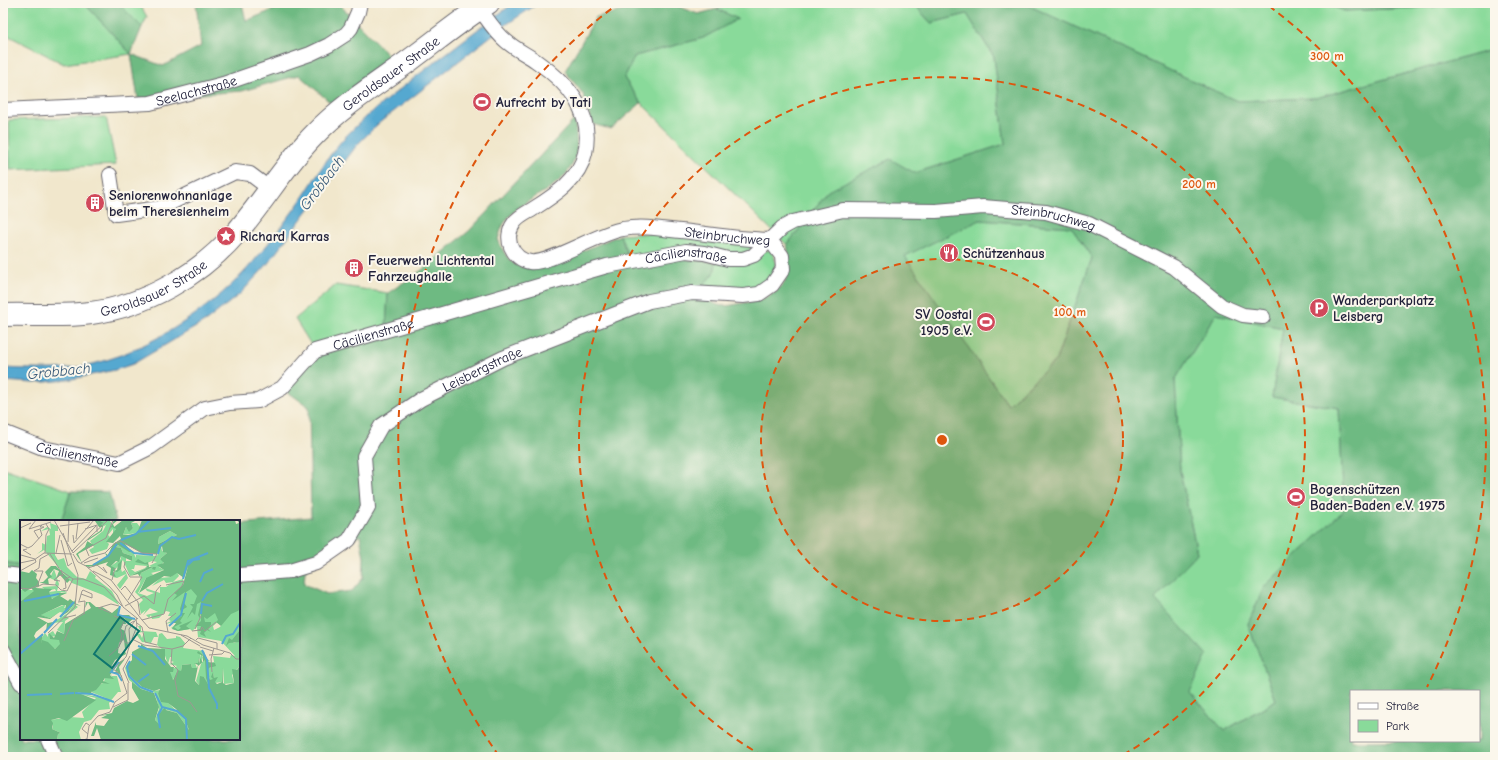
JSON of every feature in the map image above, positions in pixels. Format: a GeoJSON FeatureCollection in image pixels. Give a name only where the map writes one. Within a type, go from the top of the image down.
{"type":"FeatureCollection","features":[{"type":"Feature","properties":{"kind":"main road","name":"Geroldsauer Straße"},"geometry":{"type":"LineString","coordinates":[[3,315],[90,313],[120,306],[152,295],[183,278],[213,256],[236,233],[303,147],[344,107],[485,10]]}},
{"type":"Feature","properties":{"kind":"street","name":"Seelachstraße"},"geometry":{"type":"LineString","coordinates":[[3,110],[150,103],[223,84],[310,54],[329,45],[346,34],[351,28],[360,3]]}},
{"type":"Feature","properties":{"kind":"street","name":"Steinbruchweg"},"geometry":{"type":"LineString","coordinates":[[485,10],[497,33],[507,42],[537,62],[569,89],[577,100],[584,114],[586,125],[585,153],[580,168],[570,181],[550,198],[517,219],[513,224],[509,233],[509,242],[514,252],[521,260],[532,262],[544,260],[608,232],[624,228],[645,227],[770,240],[782,228],[793,222],[843,210],[936,211],[983,208],[1046,212],[1089,224],[1109,233],[1174,267],[1222,306],[1243,315],[1263,317]]}},
{"type":"Feature","properties":{"kind":"street"},"geometry":{"type":"LineString","coordinates":[[110,175],[116,214],[160,208],[235,172],[250,174],[270,189]]}},
{"type":"Feature","properties":{"kind":"street","name":"Cäcilienstraße"},"geometry":{"type":"LineString","coordinates":[[3,432],[43,448],[119,463],[151,446],[205,408],[230,403],[258,401],[282,388],[315,351],[607,266],[686,251],[704,253],[728,259],[743,259],[754,255],[770,240]]}},
{"type":"Feature","properties":{"kind":"street","name":"Leisbergstraße"},"geometry":{"type":"LineString","coordinates":[[240,575],[290,572],[316,563],[349,540],[368,508],[364,456],[382,426],[421,399],[503,358],[649,301],[692,293],[743,296],[759,294],[772,286],[783,269],[782,256],[770,240]]}},
{"type":"Feature","properties":{"kind":"street"},"geometry":{"type":"LineString","coordinates":[[3,574],[20,576]]}},
{"type":"Feature","properties":{"kind":"street"},"geometry":{"type":"LineString","coordinates":[[3,650],[20,681]]}},
{"type":"Feature","properties":{"kind":"street"},"geometry":{"type":"LineString","coordinates":[[48,740],[56,757]]}},
{"type":"Feature","properties":{"kind":"green space"},"geometry":{"type":"Polygon","coordinates":[[[3,3],[84,3],[131,54],[64,64],[3,33],[3,3]]]}},
{"type":"Feature","properties":{"kind":"green space"},"geometry":{"type":"Polygon","coordinates":[[[84,3],[118,3],[142,27],[131,54],[84,3]]]}},
{"type":"Feature","properties":{"kind":"green space"},"geometry":{"type":"Polygon","coordinates":[[[118,3],[139,3],[147,17],[142,27],[118,3]]]}},
{"type":"Feature","properties":{"kind":"green space"},"geometry":{"type":"Polygon","coordinates":[[[196,3],[242,3],[246,21],[290,3],[338,3],[391,58],[332,104],[299,75],[242,91],[138,99],[131,54],[163,66],[201,46],[196,3]]]}},
{"type":"Feature","properties":{"kind":"green space"},"geometry":{"type":"Polygon","coordinates":[[[656,3],[670,3],[698,14],[717,9],[738,19],[703,38],[635,56],[624,78],[641,103],[611,129],[592,124],[583,94],[565,71],[596,17],[656,3]]]}},
{"type":"Feature","properties":{"kind":"green space"},"geometry":{"type":"Polygon","coordinates":[[[736,3],[825,3],[827,5],[836,3],[913,3],[931,23],[967,14],[994,57],[1005,144],[915,173],[828,191],[787,245],[641,103],[624,78],[635,56],[703,38],[737,19],[717,9],[736,3]]]}},
{"type":"Feature","properties":{"kind":"green space"},"geometry":{"type":"Polygon","coordinates":[[[913,3],[1023,3],[1237,101],[1316,98],[1488,51],[1495,45],[1495,757],[3,757],[4,563],[20,566],[20,740],[240,740],[240,524],[311,517],[309,407],[282,388],[315,351],[386,329],[388,293],[422,270],[469,231],[575,119],[577,149],[572,165],[565,175],[555,184],[523,205],[513,213],[502,226],[498,239],[504,252],[510,260],[521,267],[543,265],[570,256],[620,235],[632,267],[672,258],[716,262],[714,274],[695,292],[715,304],[722,306],[756,301],[767,297],[782,286],[789,269],[787,245],[828,191],[890,159],[915,173],[1005,144],[994,57],[967,14],[931,23],[913,3]],[[980,220],[905,256],[1008,405],[1056,360],[1092,258],[1071,227],[980,220]],[[1216,314],[1175,380],[1180,471],[1197,553],[1155,599],[1207,655],[1190,692],[1224,731],[1276,700],[1248,624],[1264,587],[1344,510],[1339,408],[1272,397],[1283,328],[1216,314]],[[360,535],[305,571],[304,584],[327,594],[352,591],[363,578],[364,558],[360,535]]]}},
{"type":"Feature","properties":{"kind":"green space"},"geometry":{"type":"Polygon","coordinates":[[[1023,3],[1324,3],[1345,11],[1433,7],[1452,3],[1495,3],[1495,45],[1488,51],[1316,98],[1237,101],[1023,3]]]}},
{"type":"Feature","properties":{"kind":"green space"},"geometry":{"type":"Polygon","coordinates":[[[1324,3],[1452,3],[1433,7],[1344,11],[1324,3]]]}},
{"type":"Feature","properties":{"kind":"green space"},"geometry":{"type":"Polygon","coordinates":[[[106,117],[116,165],[10,170],[9,120],[106,117]]]}},
{"type":"Feature","properties":{"kind":"green space"},"geometry":{"type":"Polygon","coordinates":[[[980,220],[1071,227],[1092,258],[1056,360],[1008,405],[904,256],[980,220]]]}},
{"type":"Feature","properties":{"kind":"green space"},"geometry":{"type":"Polygon","coordinates":[[[652,233],[757,245],[745,253],[629,258],[620,235],[652,233]]]}},
{"type":"Feature","properties":{"kind":"green space"},"geometry":{"type":"Polygon","coordinates":[[[770,250],[775,259],[775,267],[768,279],[761,286],[740,292],[695,292],[714,274],[716,262],[770,250]]]}},
{"type":"Feature","properties":{"kind":"green space"},"geometry":{"type":"Polygon","coordinates":[[[336,285],[388,293],[386,329],[315,351],[295,319],[336,285]]]}},
{"type":"Feature","properties":{"kind":"green space"},"geometry":{"type":"Polygon","coordinates":[[[1216,314],[1283,328],[1272,397],[1339,408],[1344,511],[1264,587],[1248,624],[1276,700],[1224,731],[1190,692],[1155,598],[1197,553],[1180,471],[1175,380],[1216,314]]]}},
{"type":"Feature","properties":{"kind":"green space"},"geometry":{"type":"Polygon","coordinates":[[[3,468],[71,491],[61,520],[20,520],[20,566],[4,563],[3,468]]]}},
{"type":"Feature","properties":{"kind":"green space"},"geometry":{"type":"Polygon","coordinates":[[[71,491],[109,492],[116,520],[61,520],[71,491]]]}},
{"type":"Feature","properties":{"kind":"water","name":"Grobbach"},"geometry":{"type":"Polygon","coordinates":[[[514,3],[539,3],[504,26],[379,123],[357,145],[266,266],[240,294],[206,321],[133,364],[115,370],[67,380],[34,383],[3,381],[3,368],[72,368],[93,364],[136,349],[177,326],[214,300],[239,277],[271,240],[306,193],[330,155],[354,128],[374,110],[470,35],[514,3]]]}},
{"type":"Feature","properties":{"kind":"place","name":"Aufrecht by Tati"},"geometry":{"type":"Point","coordinates":[482,102]}},
{"type":"Feature","properties":{"kind":"place","name":"Seniorenwohnanlage beim Theresienheim"},"geometry":{"type":"Point","coordinates":[95,203]}},
{"type":"Feature","properties":{"kind":"place","name":"Richard Karras"},"geometry":{"type":"Point","coordinates":[226,236]}},
{"type":"Feature","properties":{"kind":"place","name":"Schützenhaus"},"geometry":{"type":"Point","coordinates":[949,253]}},
{"type":"Feature","properties":{"kind":"place","name":"Feuerwehr Lichtental Fahrzeughalle"},"geometry":{"type":"Point","coordinates":[354,268]}},
{"type":"Feature","properties":{"kind":"place","name":"Wanderparkplatz Leisberg"},"geometry":{"type":"Point","coordinates":[1319,308]}},
{"type":"Feature","properties":{"kind":"place","name":"SV Oostal 1905 e.V."},"geometry":{"type":"Point","coordinates":[986,322]}},
{"type":"Feature","properties":{"kind":"place","name":"Bogenschützen Baden-Baden e.V. 1975"},"geometry":{"type":"Point","coordinates":[1296,497]}}]}
